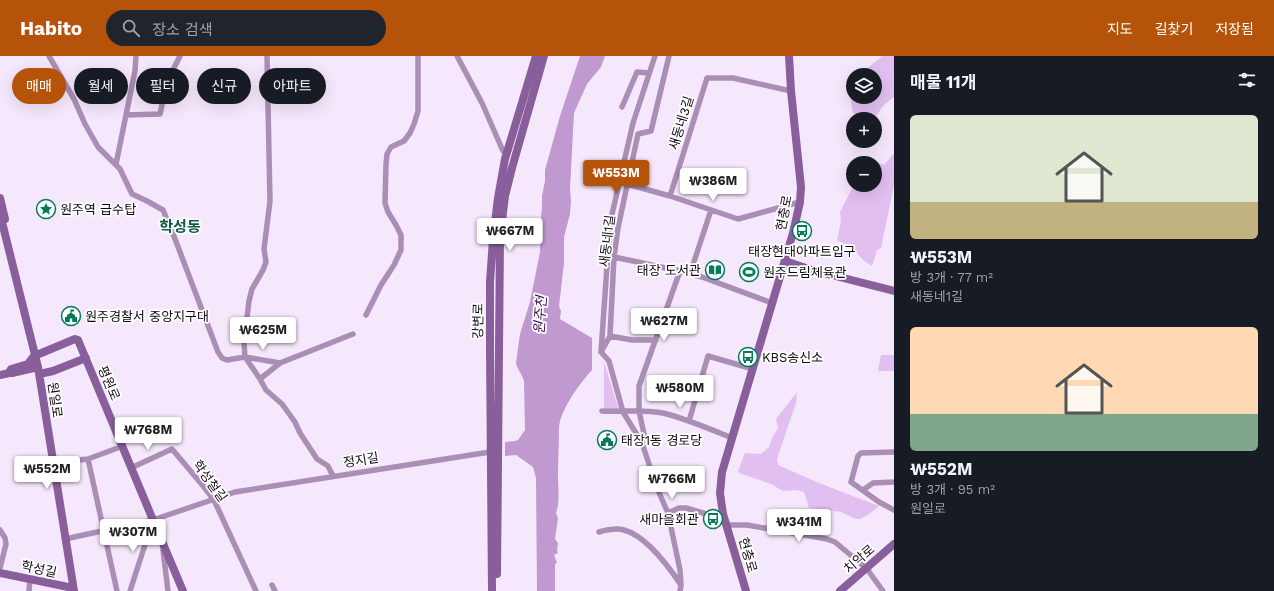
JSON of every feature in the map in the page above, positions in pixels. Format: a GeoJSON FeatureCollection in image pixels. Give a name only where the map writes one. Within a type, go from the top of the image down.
{"type":"FeatureCollection","features":[{"type":"Feature","properties":{"kind":"street"},"geometry":{"type":"LineString","coordinates":[[49,56],[74,99],[85,124],[98,147],[120,169],[132,194],[163,210],[218,352],[222,358],[227,360],[245,357],[280,363]]}},
{"type":"Feature","properties":{"kind":"street"},"geometry":{"type":"LineString","coordinates":[[116,164],[135,71],[136,56]]}},
{"type":"Feature","properties":{"kind":"street"},"geometry":{"type":"LineString","coordinates":[[126,115],[160,114],[171,71],[180,56]]}},
{"type":"Feature","properties":{"kind":"street"},"geometry":{"type":"LineString","coordinates":[[267,56],[270,202],[264,249],[266,262],[252,289],[249,301],[244,351],[245,357],[266,390],[282,404],[295,422],[300,433],[317,459],[328,466],[333,476]]}},
{"type":"Feature","properties":{"kind":"street"},"geometry":{"type":"LineString","coordinates":[[366,315],[401,250],[401,235],[388,212],[385,203],[386,164],[387,154],[391,147],[404,141],[410,133],[418,111],[418,56]]}},
{"type":"Feature","properties":{"kind":"street"},"geometry":{"type":"LineString","coordinates":[[457,56],[482,103],[503,151],[507,154]]}},
{"type":"Feature","properties":{"kind":"street","name":"강변로"},"geometry":{"type":"LineString","coordinates":[[497,591],[490,350],[491,268],[498,198],[507,154],[536,56]]}},
{"type":"Feature","properties":{"kind":"street","name":"강변로"},"geometry":{"type":"LineString","coordinates":[[492,591],[500,237],[505,196],[544,56]]}},
{"type":"Feature","properties":{"kind":"street"},"geometry":{"type":"LineString","coordinates":[[655,56],[632,123],[610,223],[601,352],[609,361],[622,412],[642,443],[657,488],[668,513],[680,570],[681,588]]}},
{"type":"Feature","properties":{"kind":"street","name":"새동네1길"},"geometry":{"type":"LineString","coordinates":[[601,352],[610,336],[614,257],[618,228],[638,134],[651,131],[668,56]]}},
{"type":"Feature","properties":{"kind":"street","name":"현충로"},"geometry":{"type":"LineString","coordinates":[[746,591],[723,514],[720,493],[722,472],[785,261],[800,202],[801,187],[791,91],[789,56]]}},
{"type":"Feature","properties":{"kind":"street"},"geometry":{"type":"LineString","coordinates":[[622,107],[637,72],[649,73]]}},
{"type":"Feature","properties":{"kind":"street","name":"새동네3길"},"geometry":{"type":"LineString","coordinates":[[670,196],[707,78],[733,78],[791,91]]}},
{"type":"Feature","properties":{"kind":"street"},"geometry":{"type":"LineString","coordinates":[[628,184],[670,196],[738,219],[800,202]]}},
{"type":"Feature","properties":{"kind":"street"},"geometry":{"type":"LineString","coordinates":[[0,198],[35,340],[36,355],[28,364],[11,369],[9,373]]}},
{"type":"Feature","properties":{"kind":"street"},"geometry":{"type":"LineString","coordinates":[[690,274],[711,210]]}},
{"type":"Feature","properties":{"kind":"street","name":"원일로"},"geometry":{"type":"LineString","coordinates":[[0,214],[41,370],[41,386],[52,463],[73,590]]}},
{"type":"Feature","properties":{"kind":"street"},"geometry":{"type":"LineString","coordinates":[[614,257],[702,277],[772,303]]}},
{"type":"Feature","properties":{"kind":"street"},"geometry":{"type":"LineString","coordinates":[[785,261],[812,270],[894,291]]}},
{"type":"Feature","properties":{"kind":"street"},"geometry":{"type":"LineString","coordinates":[[642,443],[644,434],[638,411],[639,386],[680,271]]}},
{"type":"Feature","properties":{"kind":"street"},"geometry":{"type":"LineString","coordinates":[[260,379],[280,363],[353,334]]}},
{"type":"Feature","properties":{"kind":"street"},"geometry":{"type":"LineString","coordinates":[[610,336],[632,340],[656,340]]}},
{"type":"Feature","properties":{"kind":"street","name":"평원로"},"geometry":{"type":"LineString","coordinates":[[36,355],[77,339],[78,340],[183,591]]}},
{"type":"Feature","properties":{"kind":"street"},"geometry":{"type":"LineString","coordinates":[[689,421],[708,356],[752,369]]}},
{"type":"Feature","properties":{"kind":"street"},"geometry":{"type":"LineString","coordinates":[[0,375],[41,370],[52,371],[86,358]]}},
{"type":"Feature","properties":{"kind":"street"},"geometry":{"type":"LineString","coordinates":[[602,411],[662,413],[689,421],[732,438]]}},
{"type":"Feature","properties":{"kind":"street"},"geometry":{"type":"LineString","coordinates":[[52,463],[88,459],[123,446]]}},
{"type":"Feature","properties":{"kind":"street","name":"학성철길"},"geometry":{"type":"LineString","coordinates":[[131,468],[172,449],[214,500],[256,591]]}},
{"type":"Feature","properties":{"kind":"street","name":"정지길"},"geometry":{"type":"LineString","coordinates":[[65,539],[153,520],[235,492],[494,451]]}},
{"type":"Feature","properties":{"kind":"street"},"geometry":{"type":"LineString","coordinates":[[894,452],[861,453],[858,456],[851,482],[879,502],[894,510]]}},
{"type":"Feature","properties":{"kind":"street"},"geometry":{"type":"LineString","coordinates":[[88,459],[117,591]]}},
{"type":"Feature","properties":{"kind":"street"},"geometry":{"type":"LineString","coordinates":[[863,490],[873,483],[894,482]]}},
{"type":"Feature","properties":{"kind":"street"},"geometry":{"type":"LineString","coordinates":[[668,513],[679,508],[686,508],[710,515],[723,514]]}},
{"type":"Feature","properties":{"kind":"street"},"geometry":{"type":"LineString","coordinates":[[130,591],[153,520]]}},
{"type":"Feature","properties":{"kind":"street","name":"현충로"},"geometry":{"type":"LineString","coordinates":[[726,525],[747,525],[826,539],[835,542],[867,569],[883,591]]}},
{"type":"Feature","properties":{"kind":"street"},"geometry":{"type":"LineString","coordinates":[[599,532],[623,529],[643,541],[669,567],[681,588]]}},
{"type":"Feature","properties":{"kind":"street"},"geometry":{"type":"LineString","coordinates":[[0,530],[5,538],[6,544],[0,568]]}},
{"type":"Feature","properties":{"kind":"street"},"geometry":{"type":"LineString","coordinates":[[162,542],[168,591]]}},
{"type":"Feature","properties":{"kind":"street","name":"치악로"},"geometry":{"type":"LineString","coordinates":[[840,591],[894,544]]}},
{"type":"Feature","properties":{"kind":"street","name":"학성길"},"geometry":{"type":"LineString","coordinates":[[0,573],[73,590]]}},
{"type":"Feature","properties":{"kind":"street"},"geometry":{"type":"LineString","coordinates":[[29,591],[30,579]]}},
{"type":"Feature","properties":{"kind":"street"},"geometry":{"type":"LineString","coordinates":[[272,585],[275,591]]}},
{"type":"Feature","properties":{"kind":"shaded area"},"geometry":{"type":"Polygon","coordinates":[[[882,56],[894,56],[894,97],[883,106],[879,112],[853,112],[851,104],[882,104],[882,68],[867,68],[882,56]]]}},
{"type":"Feature","properties":{"kind":"shaded area"},"geometry":{"type":"Polygon","coordinates":[[[894,153],[894,185],[881,248],[877,250],[872,266],[864,261],[856,252],[845,249],[844,244],[837,240],[841,221],[840,212],[850,192],[882,192],[882,164],[884,165],[894,153]]]}},
{"type":"Feature","properties":{"kind":"shaded area"},"geometry":{"type":"Polygon","coordinates":[[[881,355],[894,355],[894,371],[878,371],[881,355]]]}},
{"type":"Feature","properties":{"kind":"shaded area"},"geometry":{"type":"Polygon","coordinates":[[[604,362],[619,410],[604,410],[604,362]]]}},
{"type":"Feature","properties":{"kind":"shaded area"},"geometry":{"type":"Polygon","coordinates":[[[797,392],[796,403],[777,459],[778,465],[819,483],[879,506],[868,515],[860,519],[856,519],[841,512],[809,508],[804,492],[796,490],[783,491],[771,484],[739,473],[738,471],[745,453],[761,454],[769,447],[778,428],[776,419],[797,392]]]}},
{"type":"Feature","properties":{"kind":"water","name":"원주천"},"geometry":{"type":"Polygon","coordinates":[[[580,56],[605,56],[601,67],[587,84],[574,113],[570,214],[564,237],[564,263],[559,306],[561,311],[560,319],[592,338],[592,370],[571,397],[560,421],[558,500],[556,513],[558,518],[555,539],[558,543],[558,553],[554,555],[557,563],[555,564],[555,591],[537,591],[536,478],[533,467],[516,455],[505,456],[505,442],[518,440],[525,430],[524,381],[516,363],[520,334],[530,302],[540,252],[542,196],[545,181],[545,170],[560,116],[580,56]]]}},
{"type":"Feature","properties":{"kind":"place","name":"원주역 급수탑"},"geometry":{"type":"Point","coordinates":[46,209]}},
{"type":"Feature","properties":{"kind":"place","name":"태장현대아파트입구"},"geometry":{"type":"Point","coordinates":[802,231]}},
{"type":"Feature","properties":{"kind":"place","name":"태장 도서관"},"geometry":{"type":"Point","coordinates":[715,270]}},
{"type":"Feature","properties":{"kind":"place","name":"원주드림체육관"},"geometry":{"type":"Point","coordinates":[749,272]}},
{"type":"Feature","properties":{"kind":"place","name":"원주경찰서 중앙지구대"},"geometry":{"type":"Point","coordinates":[71,316]}},
{"type":"Feature","properties":{"kind":"place","name":"KBS송신소"},"geometry":{"type":"Point","coordinates":[748,357]}},
{"type":"Feature","properties":{"kind":"place","name":"태장1동 경로당"},"geometry":{"type":"Point","coordinates":[607,440]}},
{"type":"Feature","properties":{"kind":"place","name":"새마을회관"},"geometry":{"type":"Point","coordinates":[713,519]}},
{"type":"Feature","properties":{"kind":"district","name":"학성동"},"geometry":{"type":"Point","coordinates":[180,227]}}]}
